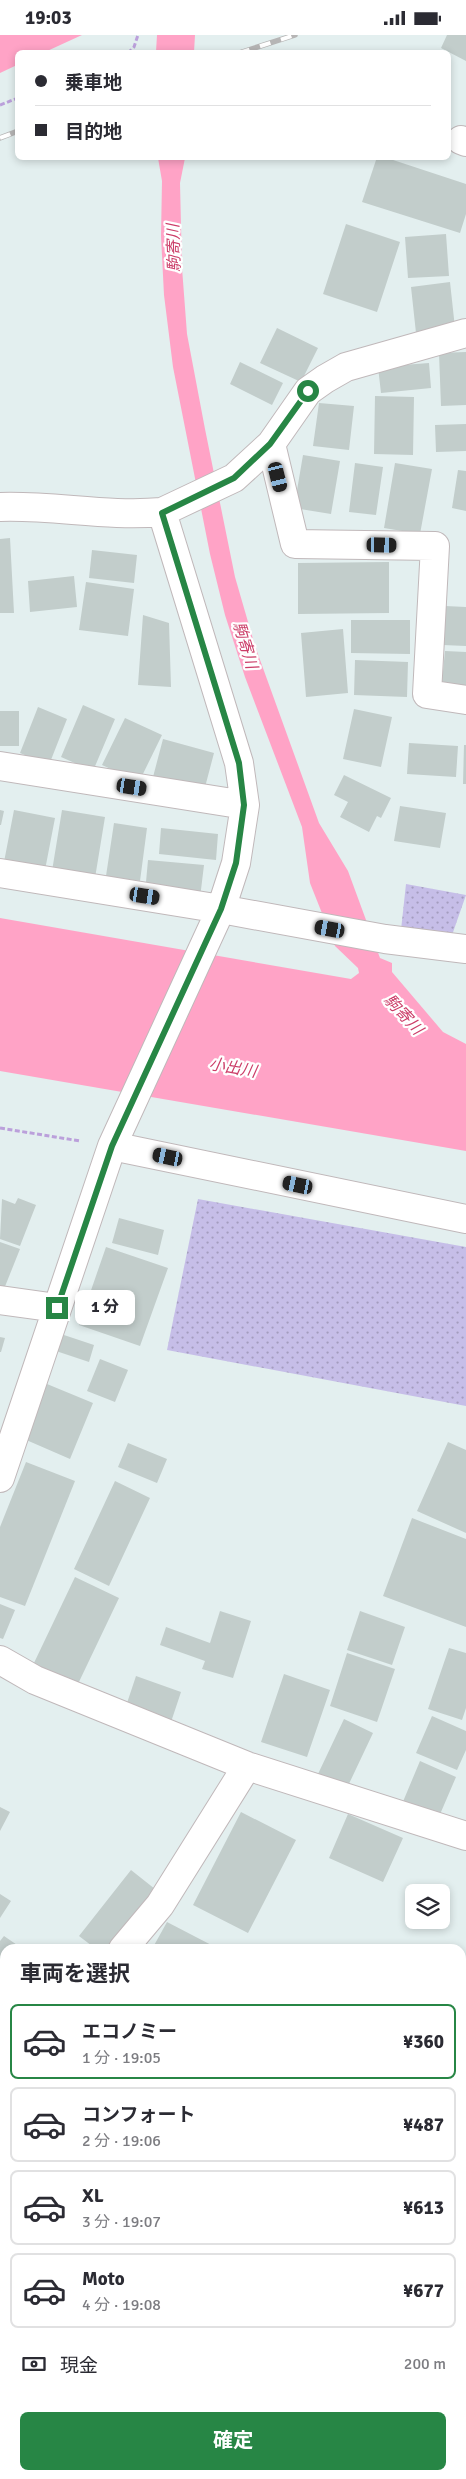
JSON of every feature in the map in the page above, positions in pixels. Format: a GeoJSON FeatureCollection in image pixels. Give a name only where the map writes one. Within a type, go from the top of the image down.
{"type":"FeatureCollection","features":[{"type":"Feature","properties":{"kind":"street"},"geometry":{"type":"LineString","coordinates":[[0,507],[20,506],[129,515],[171,508],[234,478],[270,444],[308,391],[325,379],[346,367],[466,333]]}},
{"type":"Feature","properties":{"kind":"street"},"geometry":{"type":"LineString","coordinates":[[270,444],[295,544],[435,546],[427,694],[466,700]]}},
{"type":"Feature","properties":{"kind":"street"},"geometry":{"type":"LineString","coordinates":[[0,1478],[115,1141],[218,915],[236,863],[244,805],[239,763],[171,508]]}},
{"type":"Feature","properties":{"kind":"street"},"geometry":{"type":"LineString","coordinates":[[0,766],[244,805]]}},
{"type":"Feature","properties":{"kind":"street"},"geometry":{"type":"LineString","coordinates":[[0,873],[218,915],[312,926],[385,939],[466,949]]}},
{"type":"Feature","properties":{"kind":"street"},"geometry":{"type":"LineString","coordinates":[[115,1141],[466,1219]]}},
{"type":"Feature","properties":{"kind":"street"},"geometry":{"type":"LineString","coordinates":[[0,1300],[57,1308]]}},
{"type":"Feature","properties":{"kind":"street"},"geometry":{"type":"LineString","coordinates":[[0,1660],[35,1680],[247,1766],[466,1836]]}},
{"type":"Feature","properties":{"kind":"street"},"geometry":{"type":"LineString","coordinates":[[127,1944],[160,1905],[247,1766]]}},
{"type":"Feature","properties":{"kind":"path"},"geometry":{"type":"LineString","coordinates":[[131,50],[138,35]]}},
{"type":"Feature","properties":{"kind":"path"},"geometry":{"type":"LineString","coordinates":[[0,105],[15,99]]}},
{"type":"Feature","properties":{"kind":"path"},"geometry":{"type":"LineString","coordinates":[[0,1128],[115,1141]]}},
{"type":"Feature","properties":{"kind":"shaded area"},"geometry":{"type":"Polygon","coordinates":[[[406,884],[466,895],[451,938],[401,930],[406,884]]]}},
{"type":"Feature","properties":{"kind":"shaded area"},"geometry":{"type":"Polygon","coordinates":[[[198,1199],[466,1247],[466,1406],[167,1350],[198,1199]]]}},
{"type":"Feature","properties":{"kind":"water"},"geometry":{"type":"Polygon","coordinates":[[[0,35],[82,35],[49,50],[15,50],[15,66],[0,73],[0,35]]]}},
{"type":"Feature","properties":{"kind":"water"},"geometry":{"type":"Polygon","coordinates":[[[157,35],[195,35],[194,50],[156,50],[157,35]]]}},
{"type":"Feature","properties":{"kind":"water"},"geometry":{"type":"Polygon","coordinates":[[[158,160],[185,160],[180,183],[182,268],[187,334],[235,577],[255,646],[319,823],[348,871],[380,958],[392,963],[392,972],[443,1032],[466,1044],[466,1151],[0,1071],[0,918],[351,979],[359,973],[358,968],[335,946],[310,883],[302,827],[245,677],[225,615],[210,554],[173,367],[164,295],[161,236],[162,181],[158,160]]]}},
{"type":"Feature","properties":{"kind":"building"},"geometry":{"type":"Polygon","coordinates":[[[447,35],[466,35],[466,61],[451,53],[451,50],[441,48],[447,35]]]}},
{"type":"Feature","properties":{"kind":"building"},"geometry":{"type":"Polygon","coordinates":[[[376,160],[393,160],[466,184],[466,214],[460,233],[362,202],[376,160]]]}},
{"type":"Feature","properties":{"kind":"building"},"geometry":{"type":"Polygon","coordinates":[[[346,224],[400,242],[377,312],[323,294],[346,224]]]}},
{"type":"Feature","properties":{"kind":"building"},"geometry":{"type":"Polygon","coordinates":[[[446,234],[449,276],[408,278],[405,237],[446,234]]]}},
{"type":"Feature","properties":{"kind":"building"},"geometry":{"type":"Polygon","coordinates":[[[450,282],[455,328],[416,333],[411,287],[450,282]]]}},
{"type":"Feature","properties":{"kind":"building"},"geometry":{"type":"Polygon","coordinates":[[[277,328],[318,348],[301,382],[260,363],[277,328]]]}},
{"type":"Feature","properties":{"kind":"building"},"geometry":{"type":"Polygon","coordinates":[[[466,352],[466,405],[441,406],[439,353],[466,352]]]}},
{"type":"Feature","properties":{"kind":"building"},"geometry":{"type":"Polygon","coordinates":[[[240,362],[283,383],[272,405],[230,384],[240,362]]]}},
{"type":"Feature","properties":{"kind":"building"},"geometry":{"type":"Polygon","coordinates":[[[429,363],[431,388],[381,393],[378,367],[429,363]]]}},
{"type":"Feature","properties":{"kind":"building"},"geometry":{"type":"Polygon","coordinates":[[[375,396],[414,397],[413,455],[374,454],[375,396]]]}},
{"type":"Feature","properties":{"kind":"building"},"geometry":{"type":"Polygon","coordinates":[[[319,403],[354,406],[349,450],[313,446],[319,403]]]}},
{"type":"Feature","properties":{"kind":"building"},"geometry":{"type":"Polygon","coordinates":[[[466,424],[466,451],[436,452],[435,425],[466,424]]]}},
{"type":"Feature","properties":{"kind":"building"},"geometry":{"type":"Polygon","coordinates":[[[303,455],[340,461],[331,514],[294,508],[303,455]]]}},
{"type":"Feature","properties":{"kind":"building"},"geometry":{"type":"Polygon","coordinates":[[[355,463],[383,467],[376,515],[349,512],[355,463]]]}},
{"type":"Feature","properties":{"kind":"building"},"geometry":{"type":"Polygon","coordinates":[[[395,463],[432,469],[420,534],[384,528],[395,463]]]}},
{"type":"Feature","properties":{"kind":"building"},"geometry":{"type":"Polygon","coordinates":[[[458,470],[466,471],[466,511],[452,508],[458,470]]]}},
{"type":"Feature","properties":{"kind":"building"},"geometry":{"type":"Polygon","coordinates":[[[10,538],[14,613],[0,613],[0,539],[10,538]]]}},
{"type":"Feature","properties":{"kind":"building"},"geometry":{"type":"Polygon","coordinates":[[[92,550],[137,555],[134,583],[89,578],[92,550]]]}},
{"type":"Feature","properties":{"kind":"building"},"geometry":{"type":"Polygon","coordinates":[[[389,562],[389,613],[298,614],[298,563],[389,562]]]}},
{"type":"Feature","properties":{"kind":"building"},"geometry":{"type":"Polygon","coordinates":[[[74,576],[77,607],[30,612],[28,581],[74,576]]]}},
{"type":"Feature","properties":{"kind":"building"},"geometry":{"type":"Polygon","coordinates":[[[86,582],[134,589],[128,636],[79,630],[86,582]]]}},
{"type":"Feature","properties":{"kind":"building"},"geometry":{"type":"Polygon","coordinates":[[[445,606],[466,607],[466,646],[443,645],[445,606]]]}},
{"type":"Feature","properties":{"kind":"building"},"geometry":{"type":"Polygon","coordinates":[[[143,615],[169,623],[171,687],[138,685],[143,615]]]}},
{"type":"Feature","properties":{"kind":"building"},"geometry":{"type":"Polygon","coordinates":[[[351,620],[410,620],[410,654],[351,653],[351,620]]]}},
{"type":"Feature","properties":{"kind":"building"},"geometry":{"type":"Polygon","coordinates":[[[343,629],[348,693],[306,697],[301,633],[343,629]]]}},
{"type":"Feature","properties":{"kind":"building"},"geometry":{"type":"Polygon","coordinates":[[[445,651],[466,652],[466,694],[441,692],[445,651]]]}},
{"type":"Feature","properties":{"kind":"building"},"geometry":{"type":"Polygon","coordinates":[[[355,660],[408,662],[407,697],[354,695],[355,660]]]}},
{"type":"Feature","properties":{"kind":"building"},"geometry":{"type":"Polygon","coordinates":[[[83,705],[115,719],[93,771],[61,757],[83,705]]]}},
{"type":"Feature","properties":{"kind":"building"},"geometry":{"type":"Polygon","coordinates":[[[38,707],[67,719],[49,765],[20,753],[38,707]]]}},
{"type":"Feature","properties":{"kind":"building"},"geometry":{"type":"Polygon","coordinates":[[[354,709],[392,717],[381,767],[343,759],[354,709]]]}},
{"type":"Feature","properties":{"kind":"building"},"geometry":{"type":"Polygon","coordinates":[[[0,711],[19,711],[19,746],[0,746],[0,711]]]}},
{"type":"Feature","properties":{"kind":"building"},"geometry":{"type":"Polygon","coordinates":[[[125,718],[162,735],[139,782],[102,765],[125,718]]]}},
{"type":"Feature","properties":{"kind":"building"},"geometry":{"type":"Polygon","coordinates":[[[163,739],[214,753],[204,791],[153,777],[163,739]]]}},
{"type":"Feature","properties":{"kind":"building"},"geometry":{"type":"Polygon","coordinates":[[[409,743],[458,746],[456,777],[407,774],[409,743]]]}},
{"type":"Feature","properties":{"kind":"building"},"geometry":{"type":"Polygon","coordinates":[[[464,745],[466,745],[466,784],[463,784],[464,745]]]}},
{"type":"Feature","properties":{"kind":"building"},"geometry":{"type":"Polygon","coordinates":[[[344,775],[391,798],[381,818],[377,816],[369,832],[340,817],[348,802],[334,795],[344,775]]]}},
{"type":"Feature","properties":{"kind":"building"},"geometry":{"type":"Polygon","coordinates":[[[400,806],[446,813],[440,848],[394,841],[400,806]]]}},
{"type":"Feature","properties":{"kind":"building"},"geometry":{"type":"Polygon","coordinates":[[[0,810],[4,811],[1,825],[0,825],[0,810]]]}},
{"type":"Feature","properties":{"kind":"building"},"geometry":{"type":"Polygon","coordinates":[[[14,810],[55,818],[45,870],[4,862],[14,810]]]}},
{"type":"Feature","properties":{"kind":"building"},"geometry":{"type":"Polygon","coordinates":[[[62,810],[105,817],[95,878],[52,871],[62,810]]]}},
{"type":"Feature","properties":{"kind":"building"},"geometry":{"type":"Polygon","coordinates":[[[114,823],[147,828],[140,881],[106,876],[114,823]]]}},
{"type":"Feature","properties":{"kind":"building"},"geometry":{"type":"Polygon","coordinates":[[[161,828],[218,834],[216,860],[159,854],[161,828]]]}},
{"type":"Feature","properties":{"kind":"building"},"geometry":{"type":"Polygon","coordinates":[[[148,860],[204,865],[200,898],[145,893],[148,860]]]}},
{"type":"Feature","properties":{"kind":"building"},"geometry":{"type":"Polygon","coordinates":[[[18,1198],[36,1205],[20,1246],[0,1239],[2,1199],[15,1204],[18,1198]]]}},
{"type":"Feature","properties":{"kind":"building"},"geometry":{"type":"Polygon","coordinates":[[[119,1218],[164,1230],[158,1255],[112,1243],[119,1218]]]}},
{"type":"Feature","properties":{"kind":"building"},"geometry":{"type":"Polygon","coordinates":[[[0,1242],[20,1249],[4,1289],[0,1287],[0,1242]]]}},
{"type":"Feature","properties":{"kind":"building"},"geometry":{"type":"Polygon","coordinates":[[[106,1247],[168,1268],[140,1346],[79,1325],[106,1247]]]}},
{"type":"Feature","properties":{"kind":"building"},"geometry":{"type":"Polygon","coordinates":[[[58,1333],[94,1345],[89,1362],[53,1350],[58,1333]]]}},
{"type":"Feature","properties":{"kind":"building"},"geometry":{"type":"Polygon","coordinates":[[[0,1337],[5,1338],[1,1352],[0,1352],[0,1337]]]}},
{"type":"Feature","properties":{"kind":"building"},"geometry":{"type":"Polygon","coordinates":[[[100,1359],[128,1370],[115,1402],[87,1391],[100,1359]]]}},
{"type":"Feature","properties":{"kind":"building"},"geometry":{"type":"Polygon","coordinates":[[[47,1384],[93,1403],[70,1459],[24,1439],[47,1384]]]}},
{"type":"Feature","properties":{"kind":"building"},"geometry":{"type":"Polygon","coordinates":[[[448,1442],[466,1450],[466,1533],[417,1511],[448,1442]]]}},
{"type":"Feature","properties":{"kind":"building"},"geometry":{"type":"Polygon","coordinates":[[[128,1443],[167,1459],[157,1483],[118,1467],[128,1443]]]}},
{"type":"Feature","properties":{"kind":"building"},"geometry":{"type":"Polygon","coordinates":[[[26,1462],[75,1481],[25,1606],[0,1597],[0,1527],[26,1462]]]}},
{"type":"Feature","properties":{"kind":"building"},"geometry":{"type":"Polygon","coordinates":[[[115,1481],[150,1498],[109,1586],[74,1569],[115,1481]]]}},
{"type":"Feature","properties":{"kind":"building"},"geometry":{"type":"Polygon","coordinates":[[[412,1518],[466,1539],[466,1627],[383,1596],[412,1518]]]}},
{"type":"Feature","properties":{"kind":"building"},"geometry":{"type":"Polygon","coordinates":[[[75,1577],[119,1598],[77,1686],[33,1665],[75,1577]]]}},
{"type":"Feature","properties":{"kind":"building"},"geometry":{"type":"Polygon","coordinates":[[[0,1604],[15,1610],[3,1639],[0,1638],[0,1604]]]}},
{"type":"Feature","properties":{"kind":"building"},"geometry":{"type":"Polygon","coordinates":[[[220,1611],[251,1621],[233,1678],[202,1669],[205,1661],[160,1645],[166,1627],[210,1643],[220,1611]]]}},
{"type":"Feature","properties":{"kind":"building"},"geometry":{"type":"Polygon","coordinates":[[[360,1611],[405,1627],[392,1665],[347,1650],[360,1611]]]}},
{"type":"Feature","properties":{"kind":"building"},"geometry":{"type":"Polygon","coordinates":[[[449,1648],[466,1653],[466,1708],[462,1720],[428,1709],[449,1648]]]}},
{"type":"Feature","properties":{"kind":"building"},"geometry":{"type":"Polygon","coordinates":[[[347,1653],[395,1669],[377,1722],[330,1706],[347,1653]]]}},
{"type":"Feature","properties":{"kind":"building"},"geometry":{"type":"Polygon","coordinates":[[[284,1674],[330,1690],[307,1757],[261,1742],[284,1674]]]}},
{"type":"Feature","properties":{"kind":"building"},"geometry":{"type":"Polygon","coordinates":[[[136,1676],[181,1692],[169,1728],[124,1712],[136,1676]]]}},
{"type":"Feature","properties":{"kind":"building"},"geometry":{"type":"Polygon","coordinates":[[[432,1716],[466,1731],[466,1750],[457,1770],[416,1753],[432,1716]]]}},
{"type":"Feature","properties":{"kind":"building"},"geometry":{"type":"Polygon","coordinates":[[[344,1719],[373,1733],[347,1788],[318,1774],[344,1719]]]}},
{"type":"Feature","properties":{"kind":"building"},"geometry":{"type":"Polygon","coordinates":[[[420,1761],[456,1777],[438,1819],[402,1804],[420,1761]]]}},
{"type":"Feature","properties":{"kind":"building"},"geometry":{"type":"Polygon","coordinates":[[[0,1807],[10,1812],[0,1831],[0,1807]]]}},
{"type":"Feature","properties":{"kind":"building"},"geometry":{"type":"Polygon","coordinates":[[[241,1812],[296,1840],[248,1933],[193,1905],[241,1812]]]}},
{"type":"Feature","properties":{"kind":"building"},"geometry":{"type":"Polygon","coordinates":[[[348,1814],[403,1838],[383,1882],[329,1858],[348,1814]]]}},
{"type":"Feature","properties":{"kind":"building"},"geometry":{"type":"Polygon","coordinates":[[[131,1870],[160,1893],[119,1944],[89,1944],[79,1936],[131,1870]]]}},
{"type":"Feature","properties":{"kind":"building"},"geometry":{"type":"Polygon","coordinates":[[[0,1894],[11,1901],[0,1918],[0,1894]]]}},
{"type":"Feature","properties":{"kind":"building"},"geometry":{"type":"Polygon","coordinates":[[[167,1922],[209,1944],[155,1944],[167,1922]]]}},
{"type":"Feature","properties":{"kind":"building"},"geometry":{"type":"Polygon","coordinates":[[[4,1936],[16,1944],[0,1944],[4,1936]]]}},
{"type":"Feature","properties":{"kind":"railway"},"geometry":{"type":"LineString","coordinates":[[248,50],[295,35]]}},
{"type":"Feature","properties":{"kind":"railway"},"geometry":{"type":"LineString","coordinates":[[0,138],[15,132]]}},
{"type":"Feature","properties":{"kind":"route"},"geometry":{"type":"LineString","coordinates":[[57,1308],[112,1146],[221,909],[236,863],[244,805],[239,763],[162,513],[234,478],[270,444],[308,391]]}},
{"type":"Feature","properties":{"kind":"water label","name":"駒寄川"},"geometry":{"type":"Point","coordinates":[173,248]}},
{"type":"Feature","properties":{"kind":"water label","name":"駒寄川"},"geometry":{"type":"Point","coordinates":[246,645]}},
{"type":"Feature","properties":{"kind":"water label","name":"駒寄川"},"geometry":{"type":"Point","coordinates":[404,1014]}},
{"type":"Feature","properties":{"kind":"water label","name":"小出川"},"geometry":{"type":"Point","coordinates":[233,1067]}}]}
